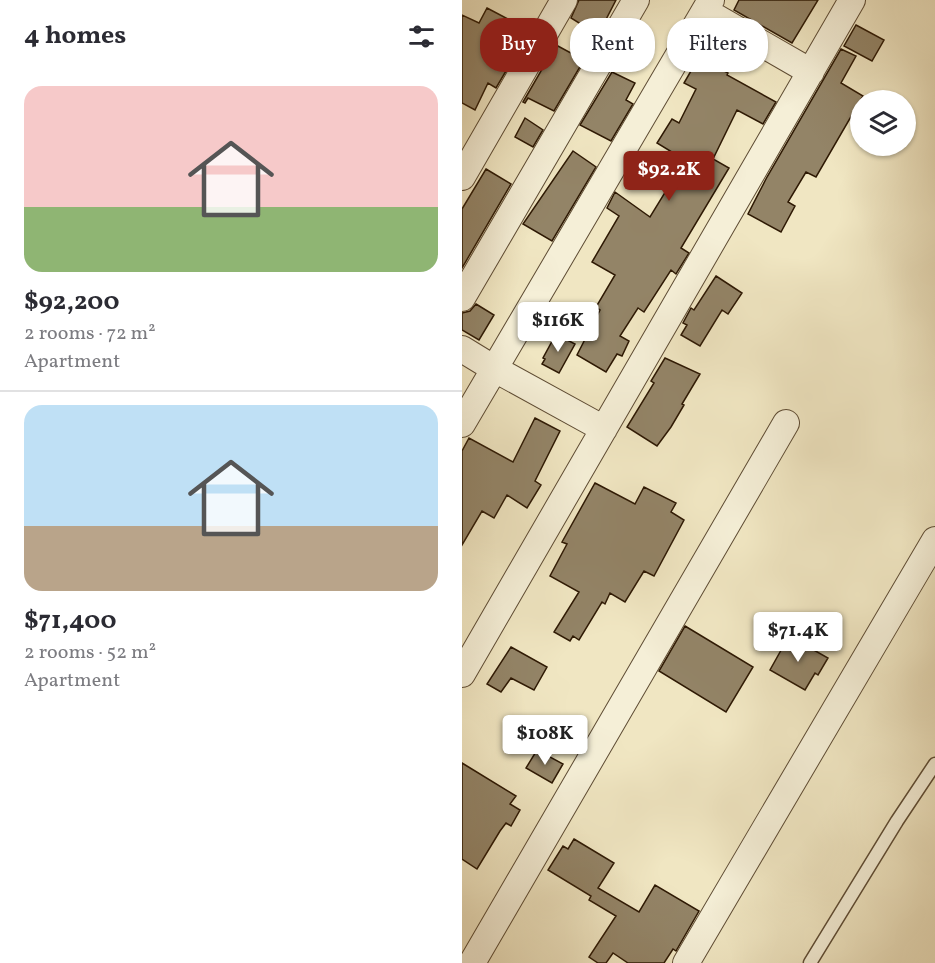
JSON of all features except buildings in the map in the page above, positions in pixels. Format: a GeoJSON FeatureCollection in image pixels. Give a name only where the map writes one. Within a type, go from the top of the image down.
{"type":"FeatureCollection","features":[{"type":"Feature","properties":{"kind":"street"},"geometry":{"type":"LineString","coordinates":[[462,177],[564,0]]}},
{"type":"Feature","properties":{"kind":"street"},"geometry":{"type":"LineString","coordinates":[[462,298],[636,0]]}},
{"type":"Feature","properties":{"kind":"street"},"geometry":{"type":"LineString","coordinates":[[462,674],[852,0]]}},
{"type":"Feature","properties":{"kind":"street"},"geometry":{"type":"LineString","coordinates":[[462,424],[708,5],[811,72]]}},
{"type":"Feature","properties":{"kind":"street"},"geometry":{"type":"LineString","coordinates":[[462,349],[604,429]]}},
{"type":"Feature","properties":{"kind":"street"},"geometry":{"type":"LineString","coordinates":[[472,963],[786,423]]}},
{"type":"Feature","properties":{"kind":"street"},"geometry":{"type":"LineString","coordinates":[[686,963],[935,540]]}},
{"type":"Feature","properties":{"kind":"lane"},"geometry":{"type":"LineString","coordinates":[[810,963],[897,821],[935,764]]}}]}
